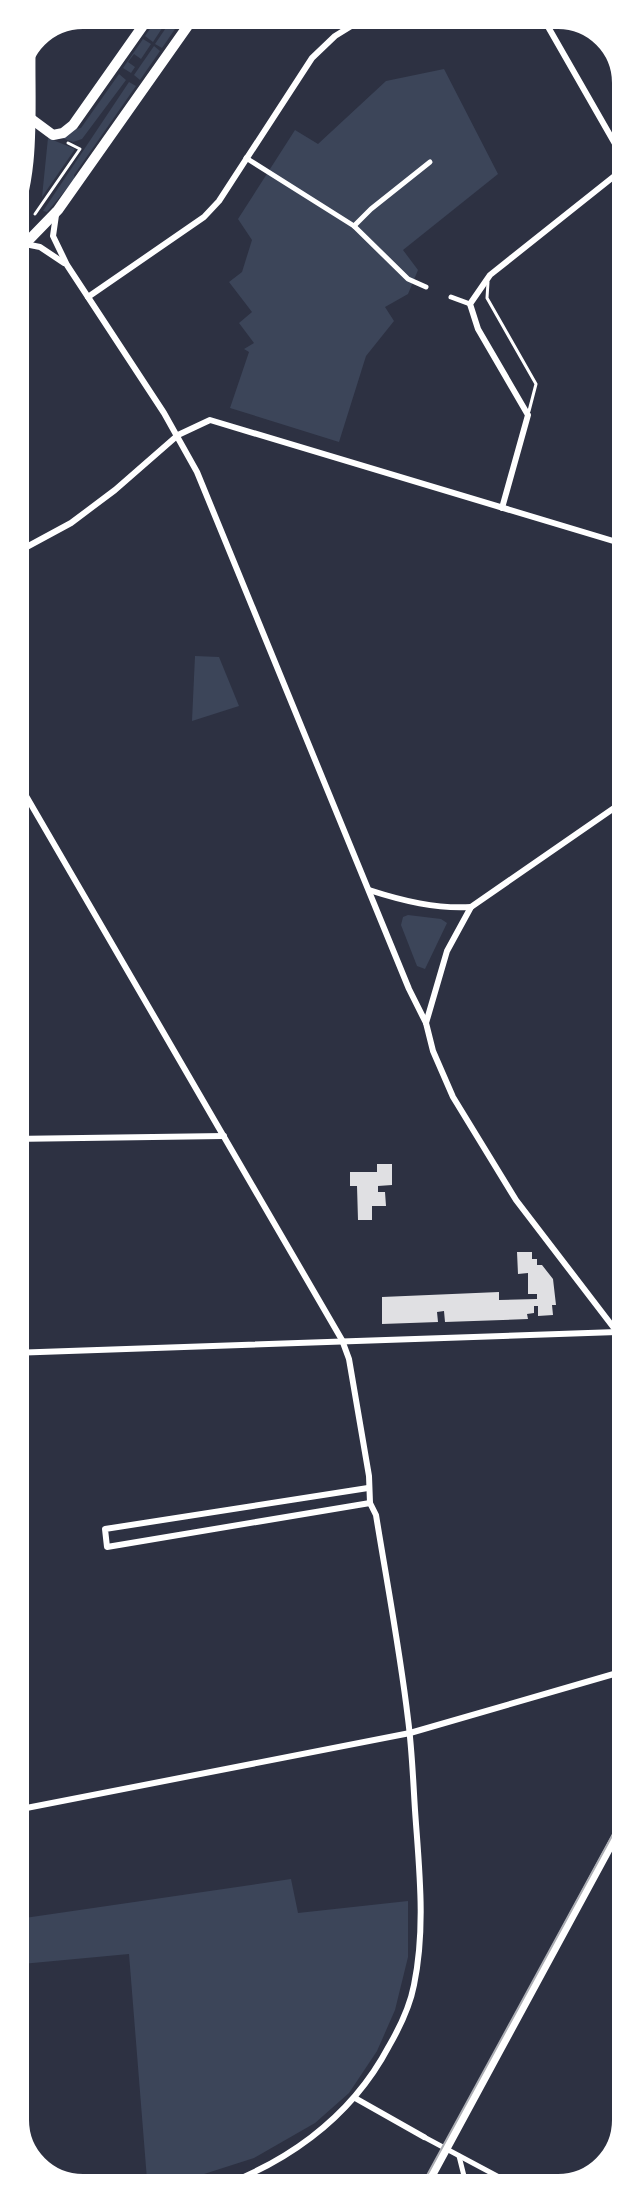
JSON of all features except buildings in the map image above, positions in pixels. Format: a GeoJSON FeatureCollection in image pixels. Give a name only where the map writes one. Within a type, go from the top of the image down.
{"type":"FeatureCollection","features":[{"type":"Feature","properties":{"kind":"main road"},"geometry":{"type":"LineString","coordinates":[[30,118],[53,135],[63,133],[73,125],[144,24]]}},
{"type":"Feature","properties":{"kind":"main road"},"geometry":{"type":"LineString","coordinates":[[25,244],[58,210],[189,24]]}},
{"type":"Feature","properties":{"kind":"main road"},"geometry":{"type":"LineString","coordinates":[[24,187],[28,168],[30,59]]}},
{"type":"Feature","properties":{"kind":"main road"},"geometry":{"type":"LineString","coordinates":[[24,89],[29,93]]}},
{"type":"Feature","properties":{"kind":"street"},"geometry":{"type":"LineString","coordinates":[[88,297],[204,217],[219,201],[312,58],[335,36],[354,24]]}},
{"type":"Feature","properties":{"kind":"street"},"geometry":{"type":"LineString","coordinates":[[547,24],[617,148]]}},
{"type":"Feature","properties":{"kind":"street"},"geometry":{"type":"LineString","coordinates":[[246,158],[354,226],[408,279],[426,287]]}},
{"type":"Feature","properties":{"kind":"street"},"geometry":{"type":"LineString","coordinates":[[354,226],[430,162]]}},
{"type":"Feature","properties":{"kind":"street"},"geometry":{"type":"LineString","coordinates":[[470,304],[490,275],[617,177]]}},
{"type":"Feature","properties":{"kind":"street"},"geometry":{"type":"LineString","coordinates":[[58,210],[53,236],[67,265],[178,435],[197,472],[409,989],[426,1023],[433,1051],[453,1097],[516,1200],[617,1332]]}},
{"type":"Feature","properties":{"kind":"street"},"geometry":{"type":"LineString","coordinates":[[25,244],[40,247],[67,265]]}},
{"type":"Feature","properties":{"kind":"street"},"geometry":{"type":"LineString","coordinates":[[451,297],[470,304]]}},
{"type":"Feature","properties":{"kind":"street"},"geometry":{"type":"LineString","coordinates":[[470,304],[478,329],[528,415],[502,508]]}},
{"type":"Feature","properties":{"kind":"street"},"geometry":{"type":"LineString","coordinates":[[24,548],[71,523],[115,490],[178,435],[210,420],[617,542]]}},
{"type":"Feature","properties":{"kind":"street"},"geometry":{"type":"LineString","coordinates":[[24,792],[342,1340],[349,1359],[369,1476],[370,1503],[376,1515],[410,1733],[421,1903],[417,1972],[400,2026],[380,2063],[355,2098],[335,2118],[292,2152],[238,2179]]}},
{"type":"Feature","properties":{"kind":"street"},"geometry":{"type":"LineString","coordinates":[[426,1023],[447,951],[471,907],[617,806]]}},
{"type":"Feature","properties":{"kind":"street"},"geometry":{"type":"LineString","coordinates":[[369,890],[402,900],[448,908],[471,907]]}},
{"type":"Feature","properties":{"kind":"street"},"geometry":{"type":"LineString","coordinates":[[24,1139],[224,1136]]}},
{"type":"Feature","properties":{"kind":"street"},"geometry":{"type":"LineString","coordinates":[[24,1352],[617,1332]]}},
{"type":"Feature","properties":{"kind":"street"},"geometry":{"type":"LineString","coordinates":[[368,1488],[105,1529],[107,1547],[370,1503]]}},
{"type":"Feature","properties":{"kind":"street"},"geometry":{"type":"LineString","coordinates":[[24,1808],[410,1733],[617,1673]]}},
{"type":"Feature","properties":{"kind":"street"},"geometry":{"type":"LineString","coordinates":[[430,2179],[617,1834]]}},
{"type":"Feature","properties":{"kind":"street"},"geometry":{"type":"LineString","coordinates":[[355,2098],[503,2179]]}},
{"type":"Feature","properties":{"kind":"street"},"geometry":{"type":"LineString","coordinates":[[459,2155],[465,2179]]}},
{"type":"Feature","properties":{"kind":"lane"},"geometry":{"type":"LineString","coordinates":[[490,275],[487,298],[536,384],[528,415]]}},
{"type":"Feature","properties":{"kind":"path"},"geometry":{"type":"LineString","coordinates":[[35,214],[80,149],[53,135]]}},
{"type":"Feature","properties":{"kind":"shaded area"},"geometry":{"type":"Polygon","coordinates":[[[153,24],[165,24],[153,42],[145,36],[153,24]]]}},
{"type":"Feature","properties":{"kind":"shaded area"},"geometry":{"type":"Polygon","coordinates":[[[169,24],[178,24],[162,48],[155,44],[169,24]]]}},
{"type":"Feature","properties":{"kind":"shaded area"},"geometry":{"type":"Polygon","coordinates":[[[143,39],[151,44],[141,59],[134,54],[128,62],[135,67],[131,73],[123,68],[143,39]]]}},
{"type":"Feature","properties":{"kind":"shaded area"},"geometry":{"type":"Polygon","coordinates":[[[154,46],[160,51],[140,80],[134,75],[154,46]]]}},
{"type":"Feature","properties":{"kind":"shaded area"},"geometry":{"type":"Polygon","coordinates":[[[444,69],[498,174],[403,250],[418,270],[408,294],[385,307],[394,321],[366,356],[339,442],[230,408],[249,352],[244,349],[254,343],[239,323],[252,312],[229,282],[242,272],[252,240],[238,219],[295,130],[318,144],[386,81],[444,69]]]}},
{"type":"Feature","properties":{"kind":"shaded area"},"geometry":{"type":"Polygon","coordinates":[[[119,74],[126,80],[82,139],[73,142],[62,138],[81,128],[119,74]]]}},
{"type":"Feature","properties":{"kind":"shaded area"},"geometry":{"type":"Polygon","coordinates":[[[129,82],[136,86],[74,175],[75,179],[47,212],[43,211],[129,82]]]}},
{"type":"Feature","properties":{"kind":"shaded area"},"geometry":{"type":"Polygon","coordinates":[[[48,138],[75,149],[42,197],[48,138]]]}},
{"type":"Feature","properties":{"kind":"shaded area"},"geometry":{"type":"Polygon","coordinates":[[[195,656],[219,657],[239,706],[192,721],[195,656]]]}},
{"type":"Feature","properties":{"kind":"shaded area"},"geometry":{"type":"Polygon","coordinates":[[[403,917],[441,919],[447,923],[425,969],[417,966],[401,925],[403,917]]]}},
{"type":"Feature","properties":{"kind":"shaded area"},"geometry":{"type":"Polygon","coordinates":[[[291,1879],[298,1913],[408,1901],[408,1957],[395,2010],[377,2051],[349,2093],[315,2123],[254,2158],[189,2179],[147,2179],[129,1954],[24,1964],[24,1918],[291,1879]]]}},
{"type":"Feature","properties":{"kind":"tram line"},"geometry":{"type":"LineString","coordinates":[[425,2179],[617,1827]]}}]}
